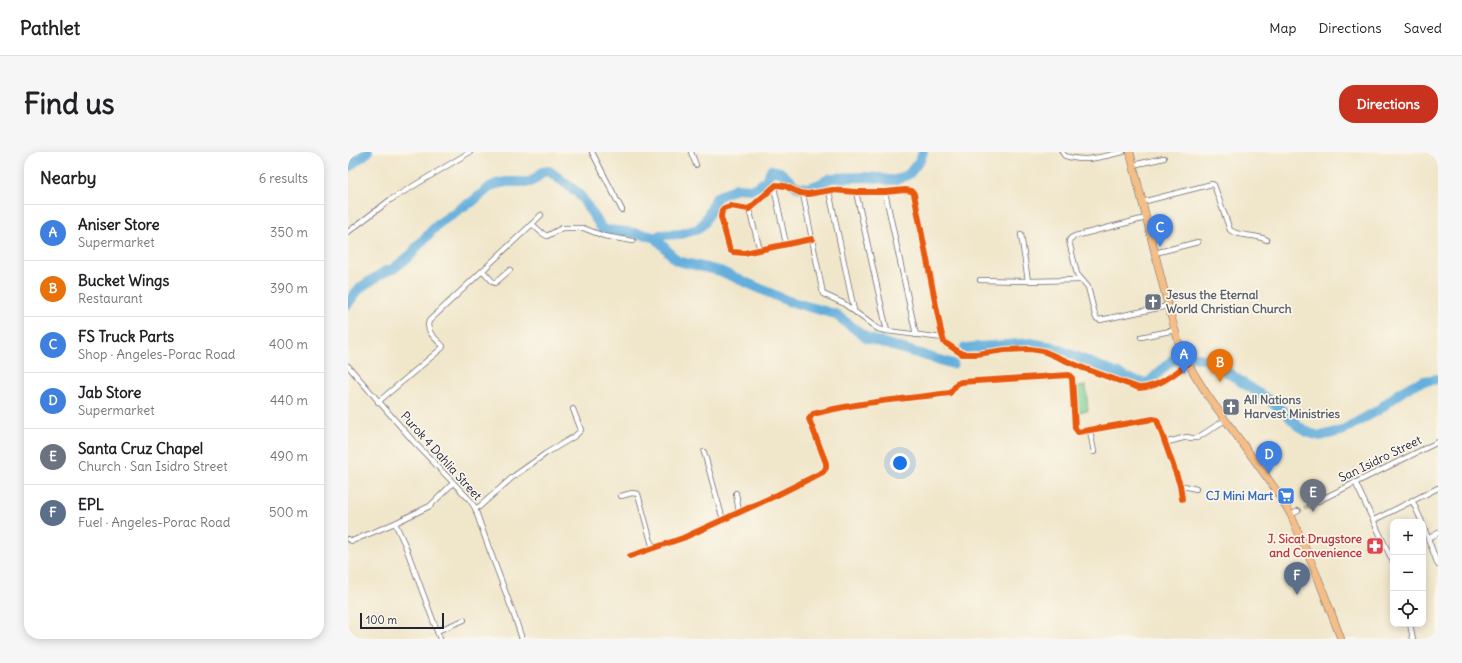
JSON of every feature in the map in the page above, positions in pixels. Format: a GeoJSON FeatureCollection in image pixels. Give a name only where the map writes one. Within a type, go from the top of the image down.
{"type":"FeatureCollection","features":[{"type":"Feature","properties":{"kind":"main road"},"geometry":{"type":"LineString","coordinates":[[1130,152],[1168,306],[1180,347],[1208,396],[1276,490],[1291,515],[1318,578],[1341,639]]}},
{"type":"Feature","properties":{"kind":"street"},"geometry":{"type":"LineString","coordinates":[[348,232],[390,200],[470,152]]}},
{"type":"Feature","properties":{"kind":"street"},"geometry":{"type":"LineString","coordinates":[[592,152],[622,210]]}},
{"type":"Feature","properties":{"kind":"street"},"geometry":{"type":"LineString","coordinates":[[690,152],[696,166]]}},
{"type":"Feature","properties":{"kind":"street"},"geometry":{"type":"LineString","coordinates":[[1062,152],[1065,156],[1072,159],[1090,159],[1123,152]]}},
{"type":"Feature","properties":{"kind":"street"},"geometry":{"type":"LineString","coordinates":[[1133,165],[1164,158]]}},
{"type":"Feature","properties":{"kind":"street"},"geometry":{"type":"LineString","coordinates":[[1142,202],[1212,184],[1214,185],[1230,230],[1236,233],[1257,236],[1267,240]]}},
{"type":"Feature","properties":{"kind":"street"},"geometry":{"type":"LineString","coordinates":[[749,209],[776,185],[785,186],[803,194],[829,191],[912,191],[914,194],[944,342],[962,354],[1030,349],[1043,351],[1083,368],[1139,388],[1148,388],[1166,380],[1188,362]]}},
{"type":"Feature","properties":{"kind":"street"},"geometry":{"type":"LineString","coordinates":[[774,187],[786,244]]}},
{"type":"Feature","properties":{"kind":"street"},"geometry":{"type":"LineString","coordinates":[[829,191],[854,310]]}},
{"type":"Feature","properties":{"kind":"street"},"geometry":{"type":"LineString","coordinates":[[856,192],[887,331]]}},
{"type":"Feature","properties":{"kind":"street"},"geometry":{"type":"LineString","coordinates":[[885,192],[916,335]]}},
{"type":"Feature","properties":{"kind":"street"},"geometry":{"type":"LineString","coordinates":[[803,194],[823,294],[843,303],[878,329],[943,338]]}},
{"type":"Feature","properties":{"kind":"street"},"geometry":{"type":"LineString","coordinates":[[749,209],[730,206],[722,210],[721,217],[730,250],[733,252],[744,253],[812,239]]}},
{"type":"Feature","properties":{"kind":"street"},"geometry":{"type":"LineString","coordinates":[[749,209],[760,250]]}},
{"type":"Feature","properties":{"kind":"street"},"geometry":{"type":"LineString","coordinates":[[378,402],[442,348],[443,346],[428,329],[427,326],[429,321],[541,215]]}},
{"type":"Feature","properties":{"kind":"street"},"geometry":{"type":"LineString","coordinates":[[1146,218],[1071,238],[1069,241],[1076,270],[1081,280],[1088,287],[1096,318],[1100,320],[1168,306]]}},
{"type":"Feature","properties":{"kind":"street"},"geometry":{"type":"LineString","coordinates":[[532,224],[547,236],[562,228],[583,228],[604,236],[633,241]]}},
{"type":"Feature","properties":{"kind":"street"},"geometry":{"type":"LineString","coordinates":[[1021,234],[1028,281]]}},
{"type":"Feature","properties":{"kind":"street"},"geometry":{"type":"LineString","coordinates":[[1155,253],[1198,242]]}},
{"type":"Feature","properties":{"kind":"street"},"geometry":{"type":"LineString","coordinates":[[483,271],[495,283],[510,270]]}},
{"type":"Feature","properties":{"kind":"street"},"geometry":{"type":"LineString","coordinates":[[980,280],[1081,280]]}},
{"type":"Feature","properties":{"kind":"street"},"geometry":{"type":"LineString","coordinates":[[1141,337],[1175,330]]}},
{"type":"Feature","properties":{"kind":"street","name":"Purok 4 Dahlia Street"},"geometry":{"type":"LineString","coordinates":[[348,366],[378,402],[470,500],[475,508],[494,565],[510,603],[522,639]]}},
{"type":"Feature","properties":{"kind":"street"},"geometry":{"type":"LineString","coordinates":[[630,556],[684,538],[823,472],[826,468],[826,463],[809,419],[813,414],[827,410],[950,393],[957,384],[961,382],[1069,375],[1072,378],[1075,428],[1078,432],[1156,419],[1159,422],[1164,443],[1180,485],[1182,499]]}},
{"type":"Feature","properties":{"kind":"street"},"geometry":{"type":"LineString","coordinates":[[475,508],[479,508],[514,476],[545,454],[575,436],[581,430],[573,409]]}},
{"type":"Feature","properties":{"kind":"street"},"geometry":{"type":"LineString","coordinates":[[1164,443],[1187,437],[1197,438],[1225,420]]}},
{"type":"Feature","properties":{"kind":"street"},"geometry":{"type":"LineString","coordinates":[[1090,430],[1094,452]]}},
{"type":"Feature","properties":{"kind":"street","name":"San Isidro Street"},"geometry":{"type":"LineString","coordinates":[[1310,505],[1438,442]]}},
{"type":"Feature","properties":{"kind":"street"},"geometry":{"type":"LineString","coordinates":[[704,452],[723,520]]}},
{"type":"Feature","properties":{"kind":"street"},"geometry":{"type":"LineString","coordinates":[[1355,482],[1390,555]]}},
{"type":"Feature","properties":{"kind":"street"},"geometry":{"type":"LineString","coordinates":[[348,539],[352,541],[430,506],[454,483]]}},
{"type":"Feature","properties":{"kind":"street"},"geometry":{"type":"LineString","coordinates":[[1180,485],[1196,489]]}},
{"type":"Feature","properties":{"kind":"street"},"geometry":{"type":"LineString","coordinates":[[1374,520],[1438,488]]}},
{"type":"Feature","properties":{"kind":"street"},"geometry":{"type":"LineString","coordinates":[[621,496],[632,493],[638,494],[653,549]]}},
{"type":"Feature","properties":{"kind":"street"},"geometry":{"type":"LineString","coordinates":[[736,493],[739,513]]}},
{"type":"Feature","properties":{"kind":"street"},"geometry":{"type":"LineString","coordinates":[[1412,500],[1421,519]]}},
{"type":"Feature","properties":{"kind":"street"},"geometry":{"type":"LineString","coordinates":[[1291,515],[1298,511]]}},
{"type":"Feature","properties":{"kind":"street"},"geometry":{"type":"LineString","coordinates":[[395,523],[405,545],[440,639]]}},
{"type":"Feature","properties":{"kind":"street"},"geometry":{"type":"LineString","coordinates":[[1426,532],[1438,565]]}},
{"type":"Feature","properties":{"kind":"street"},"geometry":{"type":"LineString","coordinates":[[1429,538],[1438,533]]}},
{"type":"Feature","properties":{"kind":"street"},"geometry":{"type":"LineString","coordinates":[[437,631],[464,620]]}},
{"type":"Feature","properties":{"kind":"street"},"geometry":{"type":"LineString","coordinates":[[1411,627],[1413,639]]}},
{"type":"Feature","properties":{"kind":"green space"},"geometry":{"type":"Polygon","coordinates":[[[1086,386],[1088,411],[1075,412],[1073,388],[1086,386]]]}},
{"type":"Feature","properties":{"kind":"waterway"},"geometry":{"type":"LineString","coordinates":[[348,167],[368,152]]}},
{"type":"Feature","properties":{"kind":"waterway"},"geometry":{"type":"LineString","coordinates":[[348,304],[355,293],[364,285],[386,271],[393,269],[412,254],[438,224],[496,184],[506,182],[530,182],[542,172],[549,171],[577,192],[603,230],[637,233],[656,238],[660,235],[681,234],[698,229],[704,223],[717,197],[736,188],[752,189],[761,185],[766,180],[771,170],[780,172],[797,187],[809,188],[831,178],[863,177],[896,180],[909,174],[920,160],[923,152]]}},
{"type":"Feature","properties":{"kind":"waterway"},"geometry":{"type":"LineString","coordinates":[[656,238],[677,261],[720,271],[788,301],[835,314],[867,338],[953,364]]}},
{"type":"Feature","properties":{"kind":"waterway"},"geometry":{"type":"LineString","coordinates":[[965,348],[1031,343],[1053,347],[1135,381],[1148,383],[1171,361],[1183,355],[1209,360],[1267,399],[1287,414],[1298,426],[1309,433],[1320,436],[1341,431],[1377,411],[1401,392],[1413,385],[1424,381],[1438,379]]}},
{"type":"Feature","properties":{"kind":"tunnel"},"geometry":{"type":"LineString","coordinates":[[1298,511],[1310,505]]}},
{"type":"Feature","properties":{"kind":"cycle path"},"geometry":{"type":"LineString","coordinates":[[812,239],[744,253],[733,252],[730,250],[721,217],[722,210],[730,206],[749,209],[776,185],[785,186],[800,193],[808,194],[832,190],[856,192],[912,191],[914,194],[944,342],[962,354],[1030,349],[1043,351],[1083,368],[1139,388],[1159,383],[1189,363]]}},
{"type":"Feature","properties":{"kind":"cycle path"},"geometry":{"type":"LineString","coordinates":[[630,556],[683,538],[823,472],[826,468],[826,463],[809,419],[813,414],[864,404],[950,393],[957,384],[961,382],[1069,375],[1072,378],[1075,428],[1078,432],[1153,419],[1157,420],[1180,485],[1182,499]]}},
{"type":"Feature","properties":{"kind":"place","name":"FS Truck Parts"},"geometry":{"type":"Point","coordinates":[1160,247]}},
{"type":"Feature","properties":{"kind":"place","name":"Jesus the Eternal World Christian Church"},"geometry":{"type":"Point","coordinates":[1153,302]}},
{"type":"Feature","properties":{"kind":"place","name":"Aniser Store"},"geometry":{"type":"Point","coordinates":[1184,374]}},
{"type":"Feature","properties":{"kind":"place","name":"Bucket Wings"},"geometry":{"type":"Point","coordinates":[1220,382]}},
{"type":"Feature","properties":{"kind":"place","name":"All Nations Harvest Ministries"},"geometry":{"type":"Point","coordinates":[1231,407]}},
{"type":"Feature","properties":{"kind":"place","name":"Jab Store"},"geometry":{"type":"Point","coordinates":[1269,474]}},
{"type":"Feature","properties":{"kind":"place","name":"CJ Mini Mart"},"geometry":{"type":"Point","coordinates":[1286,496]}},
{"type":"Feature","properties":{"kind":"place","name":"Santa Cruz Chapel"},"geometry":{"type":"Point","coordinates":[1313,512]}},
{"type":"Feature","properties":{"kind":"place","name":"J. Sicat Drugstore and Convenience"},"geometry":{"type":"Point","coordinates":[1375,546]}},
{"type":"Feature","properties":{"kind":"place","name":"EPL"},"geometry":{"type":"Point","coordinates":[1297,595]}}]}
